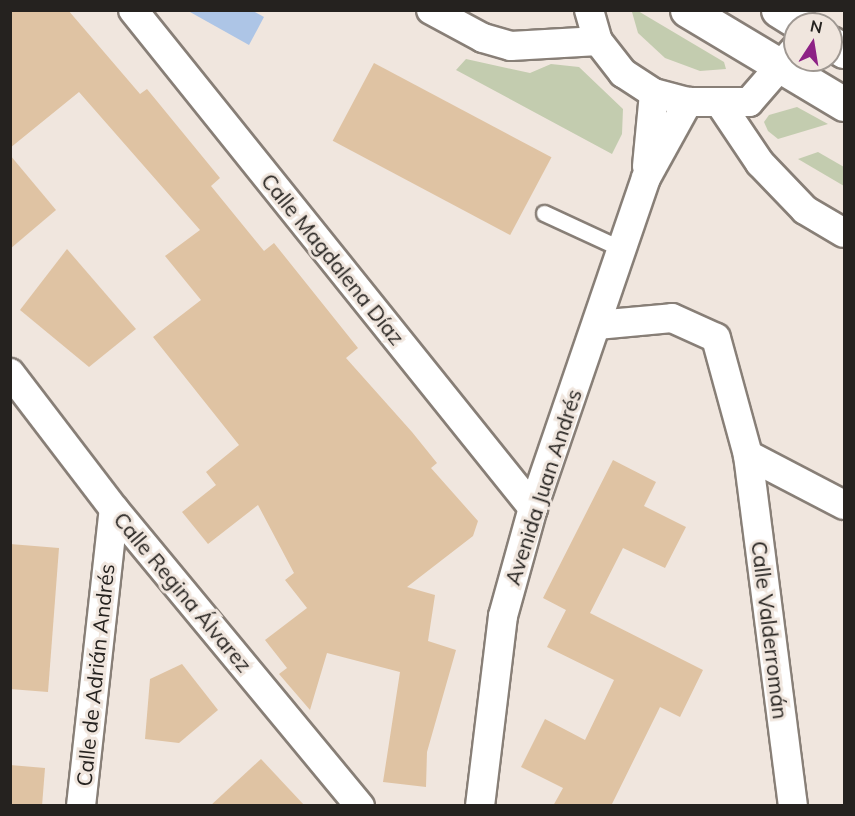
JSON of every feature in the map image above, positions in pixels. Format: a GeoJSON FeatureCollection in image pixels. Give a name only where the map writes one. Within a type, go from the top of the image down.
{"type":"FeatureCollection","features":[{"type":"Feature","properties":{"kind":"main road"},"geometry":{"type":"LineString","coordinates":[[687,10],[783,55]]}},
{"type":"Feature","properties":{"kind":"main road"},"geometry":{"type":"LineString","coordinates":[[806,72],[844,104]]}},
{"type":"Feature","properties":{"kind":"street","name":"Calle Magdalena Díaz"},"geometry":{"type":"LineString","coordinates":[[133,10],[532,508]]}},
{"type":"Feature","properties":{"kind":"street"},"geometry":{"type":"LineString","coordinates":[[431,10],[483,38],[512,46],[598,41]]}},
{"type":"Feature","properties":{"kind":"street"},"geometry":{"type":"LineString","coordinates":[[589,10],[598,41],[622,73],[654,93],[688,102],[721,105],[749,102],[783,65]]}},
{"type":"Feature","properties":{"kind":"street","name":"Avenida Juan Andrés"},"geometry":{"type":"LineString","coordinates":[[646,178],[654,93]]}},
{"type":"Feature","properties":{"kind":"street","name":"Avenida Juan Andrés"},"geometry":{"type":"LineString","coordinates":[[480,806],[503,616],[532,508],[646,178],[688,102]]}},
{"type":"Feature","properties":{"kind":"street"},"geometry":{"type":"LineString","coordinates":[[721,105],[760,163],[805,210],[844,233]]}},
{"type":"Feature","properties":{"kind":"street","name":"Calle Valderromán"},"geometry":{"type":"LineString","coordinates":[[597,325],[672,318],[716,338],[748,456],[793,806]]}},
{"type":"Feature","properties":{"kind":"street","name":"Calle Regina Álvarez"},"geometry":{"type":"LineString","coordinates":[[10,373],[114,509],[360,806]]}},
{"type":"Feature","properties":{"kind":"street"},"geometry":{"type":"LineString","coordinates":[[748,456],[844,505]]}},
{"type":"Feature","properties":{"kind":"street","name":"Calle de Adrián Andrés"},"geometry":{"type":"LineString","coordinates":[[81,806],[114,509]]}},
{"type":"Feature","properties":{"kind":"lane"},"geometry":{"type":"LineString","coordinates":[[544,213],[622,249]]}},
{"type":"Feature","properties":{"kind":"green space"},"geometry":{"type":"Polygon","coordinates":[[[638,11],[724,62],[726,69],[700,71],[665,58],[638,33],[632,12],[638,11]]]}},
{"type":"Feature","properties":{"kind":"green space"},"geometry":{"type":"Polygon","coordinates":[[[466,59],[530,73],[551,64],[579,67],[623,109],[622,134],[612,154],[456,70],[466,59]]]}},
{"type":"Feature","properties":{"kind":"green space"},"geometry":{"type":"Polygon","coordinates":[[[797,107],[828,124],[778,139],[768,131],[764,122],[769,115],[797,107]]]}},
{"type":"Feature","properties":{"kind":"green space"},"geometry":{"type":"Polygon","coordinates":[[[818,152],[844,167],[844,186],[798,159],[818,152]]]}},
{"type":"Feature","properties":{"kind":"water"},"geometry":{"type":"Polygon","coordinates":[[[253,11],[264,17],[249,45],[190,12],[253,11]]]}},
{"type":"Feature","properties":{"kind":"building"},"geometry":{"type":"Polygon","coordinates":[[[10,10],[68,10],[140,94],[147,89],[220,178],[211,186],[264,251],[274,243],[358,348],[346,358],[412,432],[437,463],[431,468],[478,521],[473,536],[407,587],[435,595],[428,641],[456,650],[427,752],[426,787],[383,782],[400,672],[327,653],[310,710],[279,674],[287,668],[265,640],[307,608],[285,580],[294,573],[258,505],[208,544],[182,512],[216,485],[206,472],[239,445],[153,337],[201,300],[165,256],[200,230],[79,92],[10,148],[10,10]]]}},
{"type":"Feature","properties":{"kind":"building"},"geometry":{"type":"Polygon","coordinates":[[[374,63],[551,157],[510,235],[333,141],[374,63]]]}},
{"type":"Feature","properties":{"kind":"building"},"geometry":{"type":"Polygon","coordinates":[[[10,155],[56,210],[10,249],[10,155]]]}},
{"type":"Feature","properties":{"kind":"building"},"geometry":{"type":"Polygon","coordinates":[[[67,249],[136,329],[89,367],[20,310],[67,249]]]}},
{"type":"Feature","properties":{"kind":"building"},"geometry":{"type":"Polygon","coordinates":[[[613,460],[656,482],[644,506],[686,527],[665,568],[623,548],[590,613],[703,670],[680,717],[660,707],[611,806],[553,806],[563,788],[521,767],[545,719],[585,740],[614,680],[547,647],[566,610],[543,598],[613,460]]]}},
{"type":"Feature","properties":{"kind":"building"},"geometry":{"type":"Polygon","coordinates":[[[10,544],[59,548],[48,692],[10,689],[10,544]]]}},
{"type":"Feature","properties":{"kind":"building"},"geometry":{"type":"Polygon","coordinates":[[[182,664],[218,710],[179,743],[145,739],[150,679],[182,664]]]}},
{"type":"Feature","properties":{"kind":"building"},"geometry":{"type":"Polygon","coordinates":[[[261,759],[305,806],[210,806],[261,759]]]}},
{"type":"Feature","properties":{"kind":"building"},"geometry":{"type":"Polygon","coordinates":[[[10,765],[45,768],[42,806],[10,806],[10,765]]]}}]}
